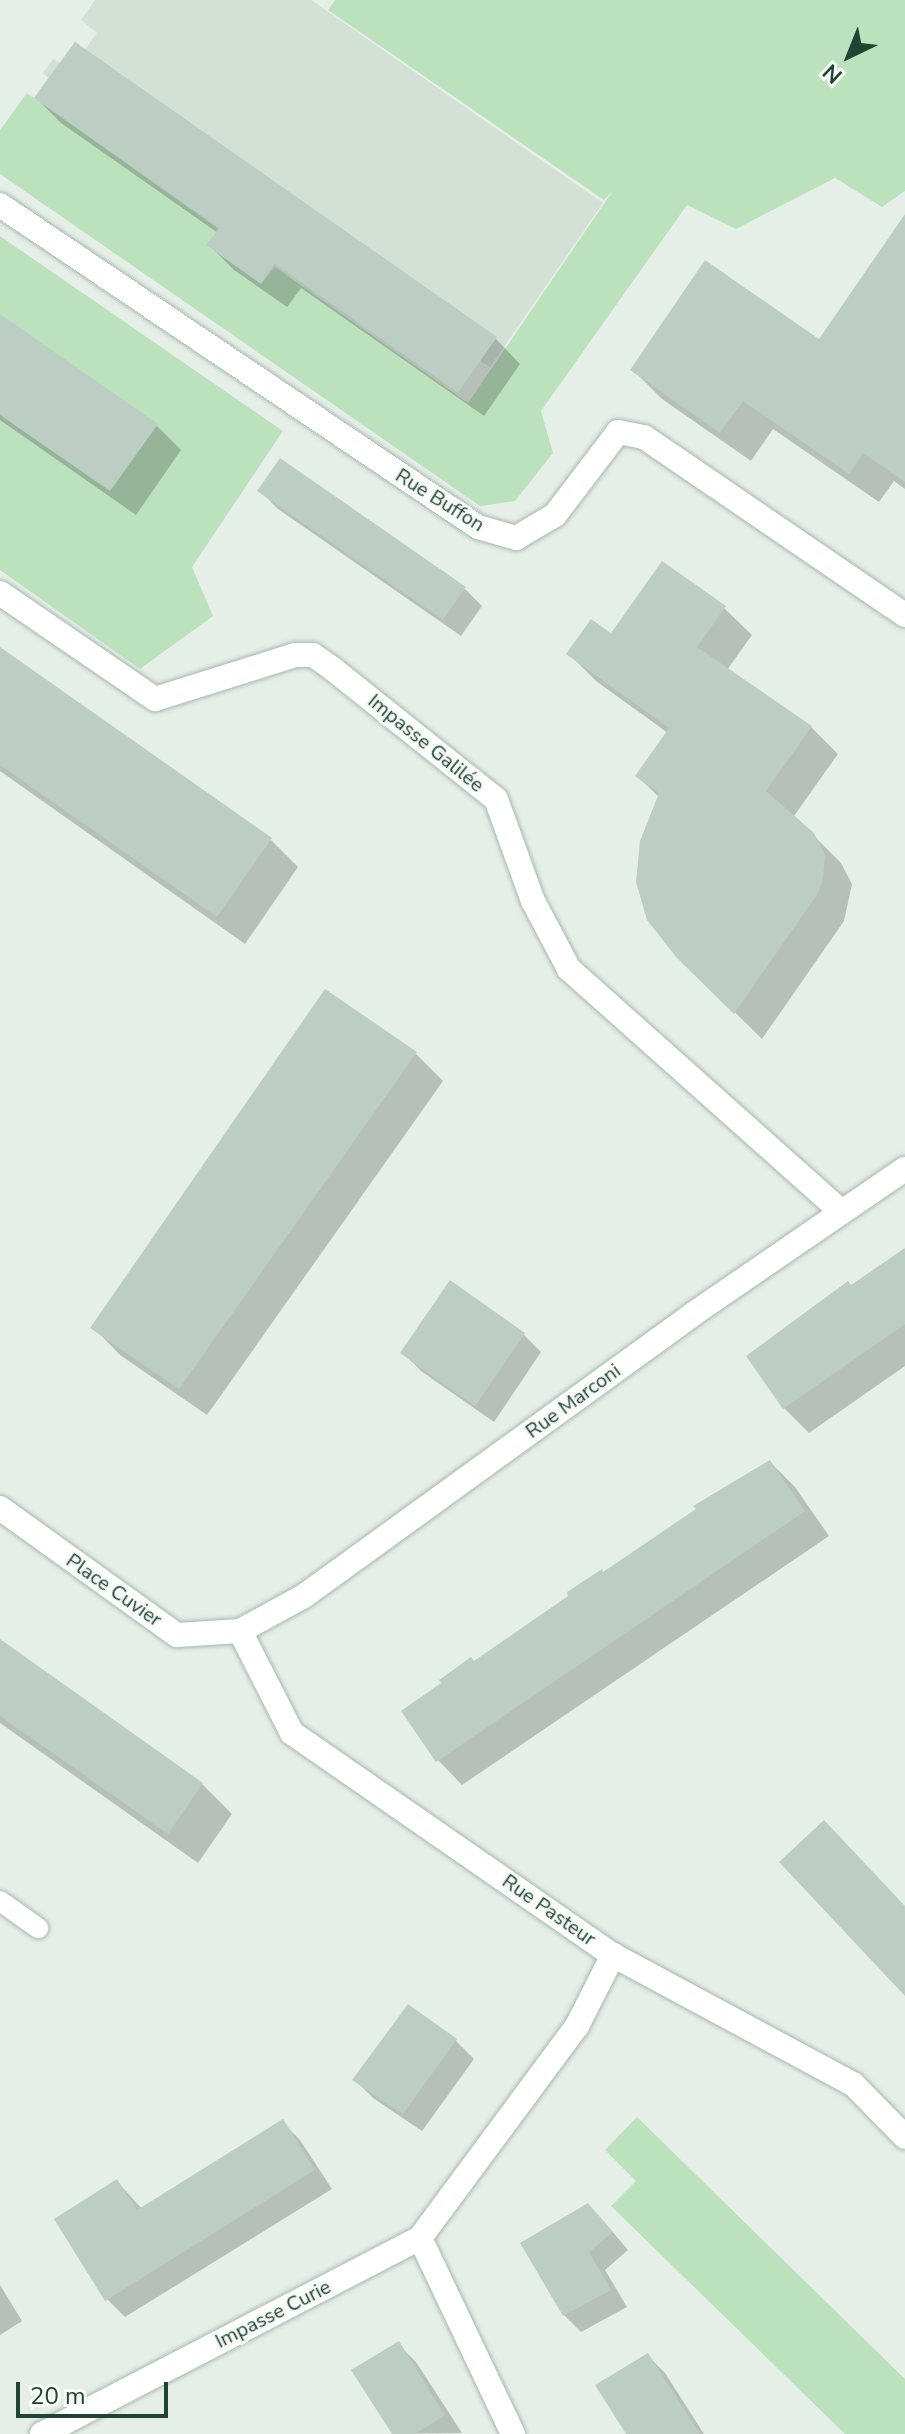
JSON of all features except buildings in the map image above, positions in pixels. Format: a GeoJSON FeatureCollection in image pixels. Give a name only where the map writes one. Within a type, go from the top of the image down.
{"type":"FeatureCollection","features":[{"type":"Feature","properties":{"kind":"street","name":"Rue Buffon"},"geometry":{"type":"LineString","coordinates":[[0,205],[478,527],[516,538],[555,515],[618,432],[644,437],[905,615]]}},
{"type":"Feature","properties":{"kind":"street","name":"Impasse Galilée"},"geometry":{"type":"LineString","coordinates":[[0,593],[155,699],[295,655],[313,655],[333,669],[496,799],[533,901],[569,969],[842,1212]]}},
{"type":"Feature","properties":{"kind":"street","name":"Rue Marconi"},"geometry":{"type":"LineString","coordinates":[[240,1631],[304,1596],[693,1314],[905,1169]]}},
{"type":"Feature","properties":{"kind":"street","name":"Place Cuvier"},"geometry":{"type":"LineString","coordinates":[[0,1508],[177,1635],[240,1631]]}},
{"type":"Feature","properties":{"kind":"street","name":"Rue Pasteur"},"geometry":{"type":"LineString","coordinates":[[240,1631],[292,1733],[613,1955],[853,2084],[905,2137]]}},
{"type":"Feature","properties":{"kind":"street","name":"Impasse Curie"},"geometry":{"type":"LineString","coordinates":[[42,2434],[420,2238],[577,2026],[613,1955]]}},
{"type":"Feature","properties":{"kind":"street"},"geometry":{"type":"LineString","coordinates":[[420,2238],[513,2434]]}},
{"type":"Feature","properties":{"kind":"lane"},"geometry":{"type":"LineString","coordinates":[[0,1901],[38,1928]]}},
{"type":"Feature","properties":{"kind":"shaded area"},"geometry":{"type":"Polygon","coordinates":[[[95,0],[311,0],[603,203],[490,367],[480,361],[458,393],[276,264],[261,283],[206,245],[218,227],[34,98],[48,78],[43,73],[53,59],[60,63],[75,42],[85,49],[97,33],[81,20],[95,0]]]}},
{"type":"Feature","properties":{"kind":"green space"},"geometry":{"type":"Polygon","coordinates":[[[335,0],[905,0],[905,191],[882,207],[835,178],[736,229],[687,205],[541,411],[553,453],[515,501],[480,506],[0,174],[0,130],[27,93],[217,228],[207,246],[262,282],[275,267],[468,403],[612,192],[604,200],[328,10],[335,0]]]}},
{"type":"Feature","properties":{"kind":"green space"},"geometry":{"type":"Polygon","coordinates":[[[0,236],[283,431],[192,567],[213,616],[140,669],[0,570],[0,236]]]}},
{"type":"Feature","properties":{"kind":"green space"},"geometry":{"type":"Polygon","coordinates":[[[637,2117],[905,2379],[905,2434],[845,2434],[611,2206],[636,2181],[605,2150],[637,2117]]]}}]}
